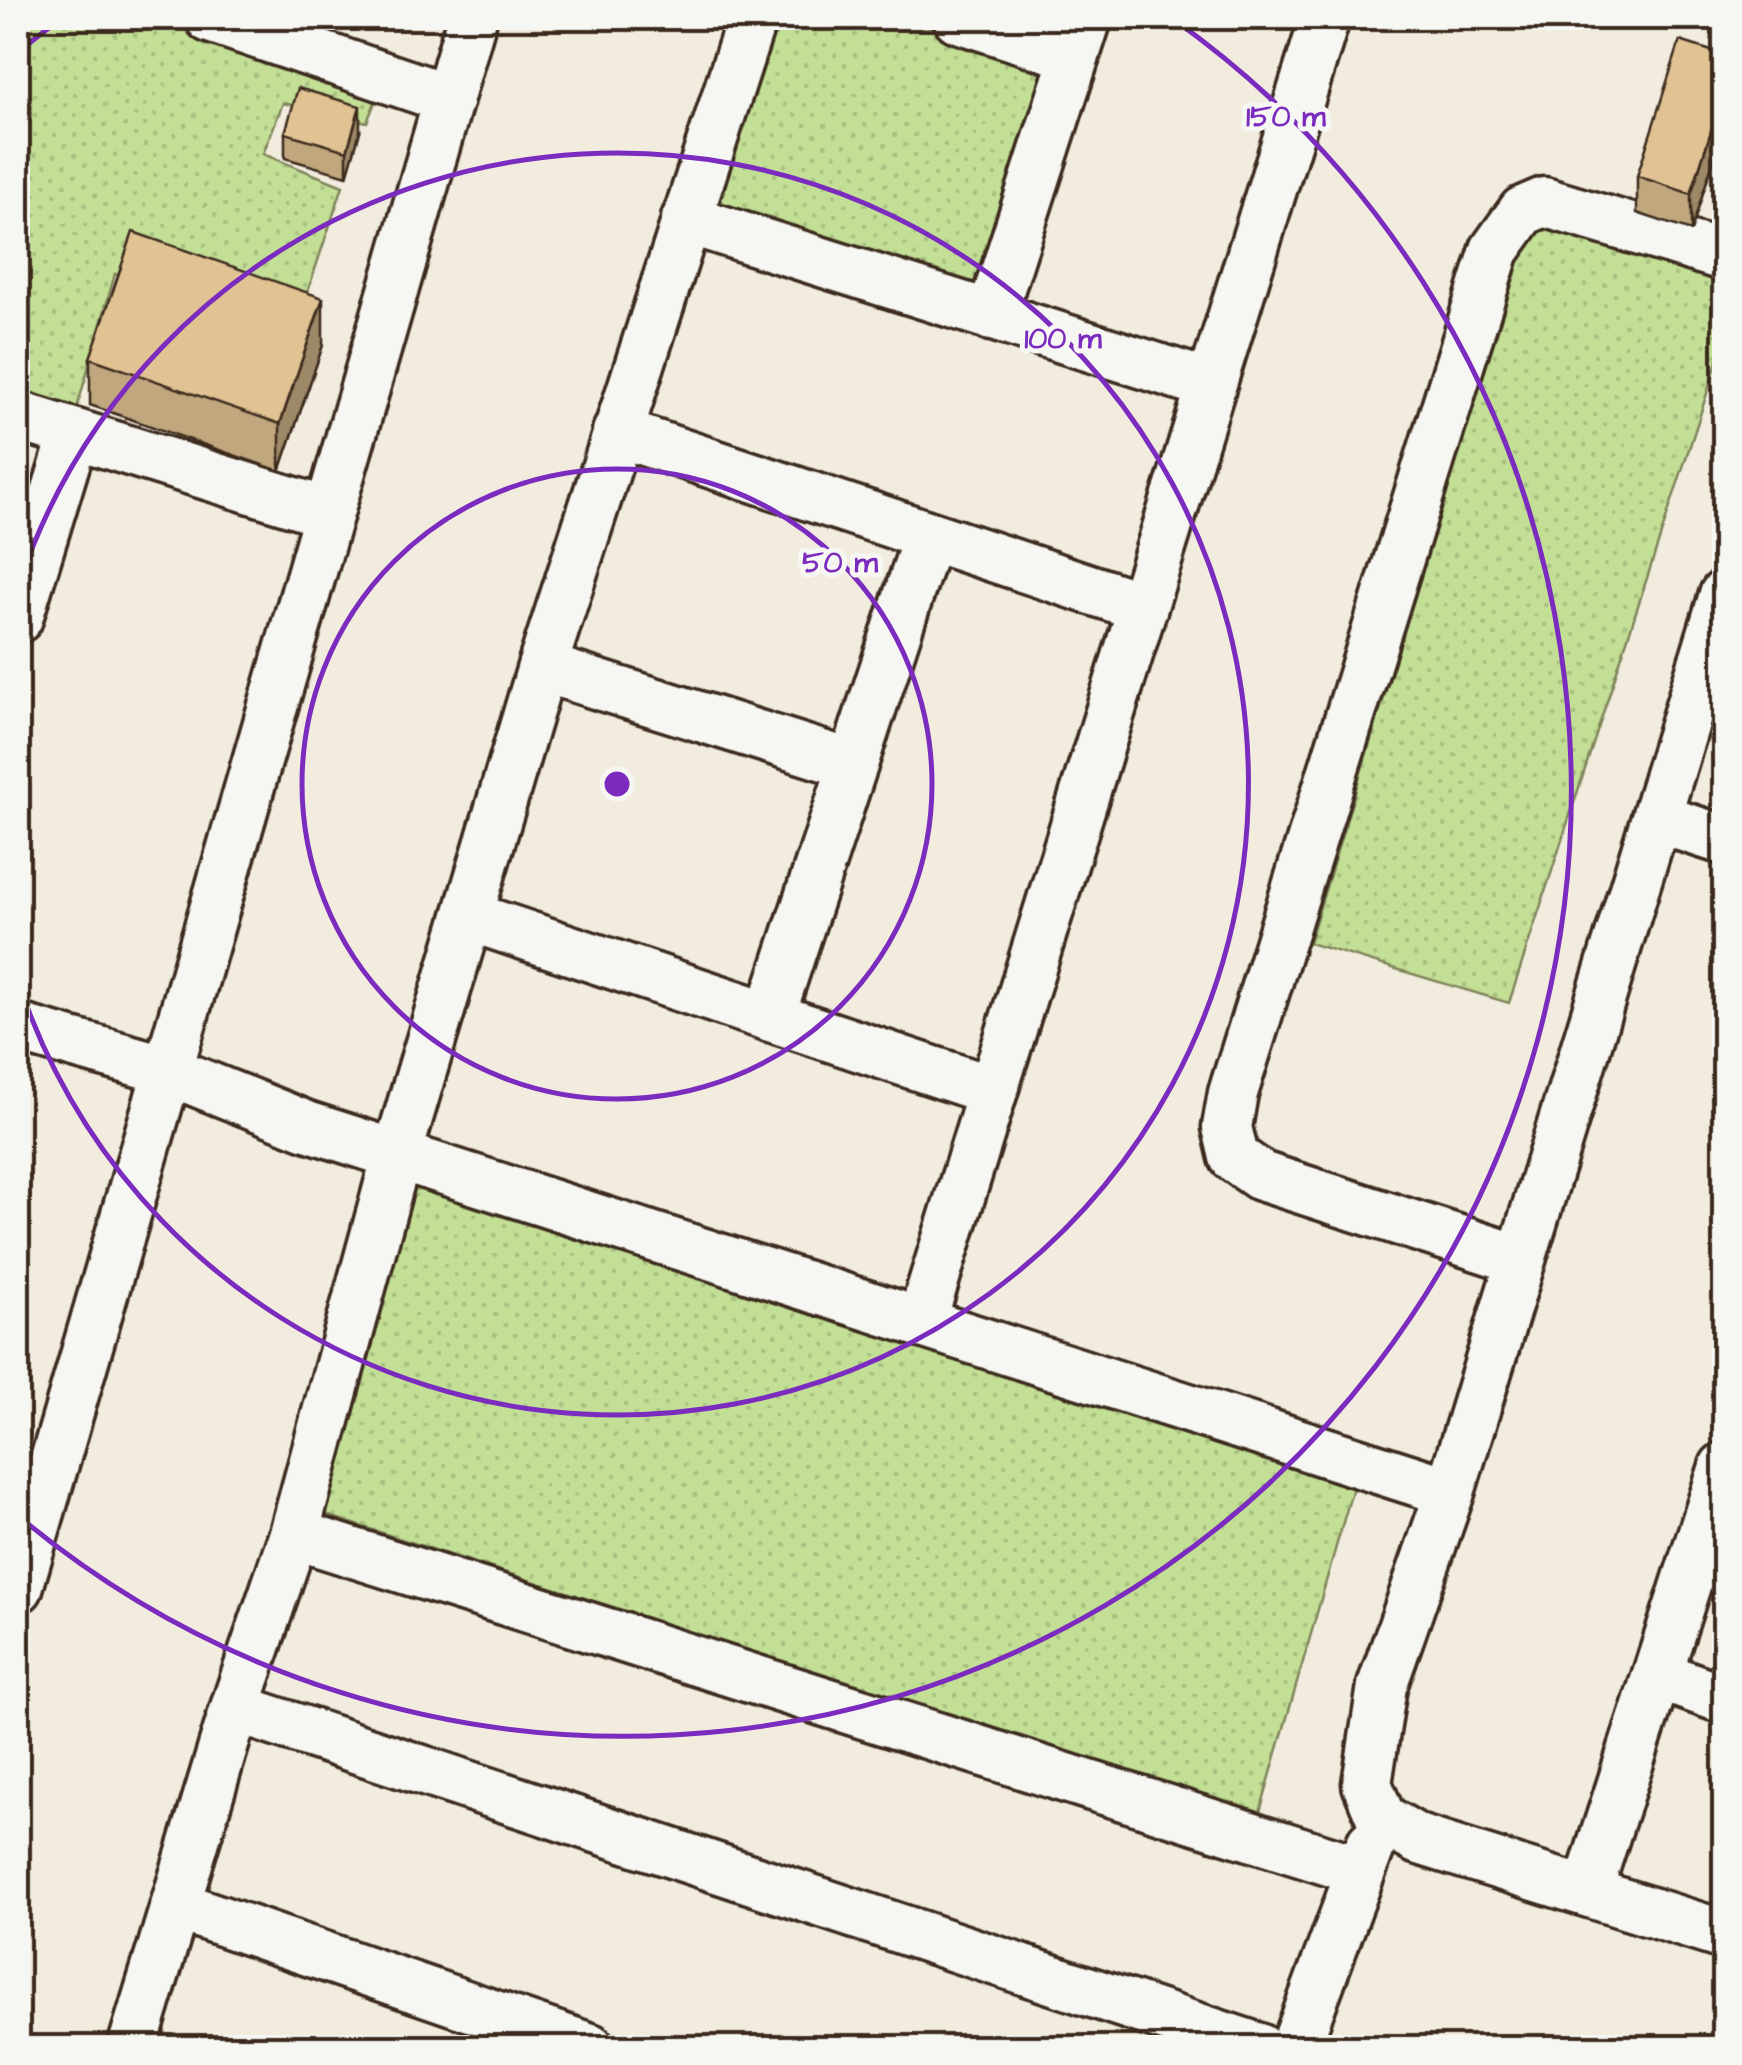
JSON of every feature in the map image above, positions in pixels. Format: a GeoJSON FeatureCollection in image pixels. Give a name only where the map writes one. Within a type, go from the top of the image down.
{"type":"FeatureCollection","features":[{"type":"Feature","properties":{"kind":"street"},"geometry":{"type":"LineString","coordinates":[[210,18],[449,98]]}},
{"type":"Feature","properties":{"kind":"street"},"geometry":{"type":"LineString","coordinates":[[18,1588],[472,18]]}},
{"type":"Feature","properties":{"kind":"street"},"geometry":{"type":"LineString","coordinates":[[132,2048],[235,1708],[294,1534],[397,1155],[542,667],[752,18]]}},
{"type":"Feature","properties":{"kind":"street"},"geometry":{"type":"LineString","coordinates":[[958,18],[1081,37],[991,316]]}},
{"type":"Feature","properties":{"kind":"street"},"geometry":{"type":"LineString","coordinates":[[921,1322],[1325,18]]}},
{"type":"Feature","properties":{"kind":"street"},"geometry":{"type":"LineString","coordinates":[[1521,1260],[1261,1176],[1234,1156],[1226,1127],[1233,1094],[1496,250],[1524,210],[1544,202],[1724,256]]}},
{"type":"Feature","properties":{"kind":"street"},"geometry":{"type":"LineString","coordinates":[[686,220],[1211,385]]}},
{"type":"Feature","properties":{"kind":"street"},"geometry":{"type":"LineString","coordinates":[[18,416],[329,514]]}},
{"type":"Feature","properties":{"kind":"street"},"geometry":{"type":"LineString","coordinates":[[617,432],[1142,606]]}},
{"type":"Feature","properties":{"kind":"street"},"geometry":{"type":"LineString","coordinates":[[18,618],[74,434]]}},
{"type":"Feature","properties":{"kind":"street"},"geometry":{"type":"LineString","coordinates":[[770,1017],[928,536]]}},
{"type":"Feature","properties":{"kind":"street"},"geometry":{"type":"LineString","coordinates":[[1724,595],[1450,1492],[1382,1686],[1367,1784],[1381,1818],[1417,1839],[1724,1936]]}},
{"type":"Feature","properties":{"kind":"street"},"geometry":{"type":"LineString","coordinates":[[542,667],[853,765]]}},
{"type":"Feature","properties":{"kind":"street"},"geometry":{"type":"LineString","coordinates":[[1656,818],[1724,840]]}},
{"type":"Feature","properties":{"kind":"street"},"geometry":{"type":"LineString","coordinates":[[468,916],[993,1090]]}},
{"type":"Feature","properties":{"kind":"street"},"geometry":{"type":"LineString","coordinates":[[18,1028],[168,1070],[307,1126],[1450,1492]]}},
{"type":"Feature","properties":{"kind":"street"},"geometry":{"type":"LineString","coordinates":[[1587,1892],[1724,1467]]}},
{"type":"Feature","properties":{"kind":"street"},"geometry":{"type":"LineString","coordinates":[[294,1534],[1360,1871]]}},
{"type":"Feature","properties":{"kind":"street"},"geometry":{"type":"LineString","coordinates":[[1657,1675],[1724,1699]]}},
{"type":"Feature","properties":{"kind":"street"},"geometry":{"type":"LineString","coordinates":[[235,1708],[1259,2048]]}},
{"type":"Feature","properties":{"kind":"street"},"geometry":{"type":"LineString","coordinates":[[1294,2048],[1381,1818]]}},
{"type":"Feature","properties":{"kind":"street"},"geometry":{"type":"LineString","coordinates":[[178,1906],[590,2048]]}},
{"type":"Feature","properties":{"kind":"green space"},"geometry":{"type":"Polygon","coordinates":[[[18,18],[177,18],[383,82],[367,122],[283,103],[263,154],[343,186],[297,323],[115,274],[75,415],[18,398],[18,18]]]}},
{"type":"Feature","properties":{"kind":"green space"},"geometry":{"type":"Polygon","coordinates":[[[769,18],[899,18],[1053,64],[984,300],[711,213],[769,18]]]}},
{"type":"Feature","properties":{"kind":"green space"},"geometry":{"type":"Polygon","coordinates":[[[1529,222],[1724,279],[1724,341],[1509,1003],[1309,943],[1529,222]]]}},
{"type":"Feature","properties":{"kind":"green space"},"geometry":{"type":"Polygon","coordinates":[[[406,1171],[1354,1484],[1259,1815],[317,1512],[406,1171]]]}},
{"type":"Feature","properties":{"kind":"building"},"geometry":{"type":"Polygon","coordinates":[[[1680,41],[1724,55],[1724,90],[1691,194],[1637,176],[1680,41]]]}},
{"type":"Feature","properties":{"kind":"building"},"geometry":{"type":"Polygon","coordinates":[[[298,88],[360,106],[347,151],[285,133],[298,88]]]}},
{"type":"Feature","properties":{"kind":"building"},"geometry":{"type":"Polygon","coordinates":[[[133,232],[323,298],[280,424],[90,358],[133,232]]]}}]}
